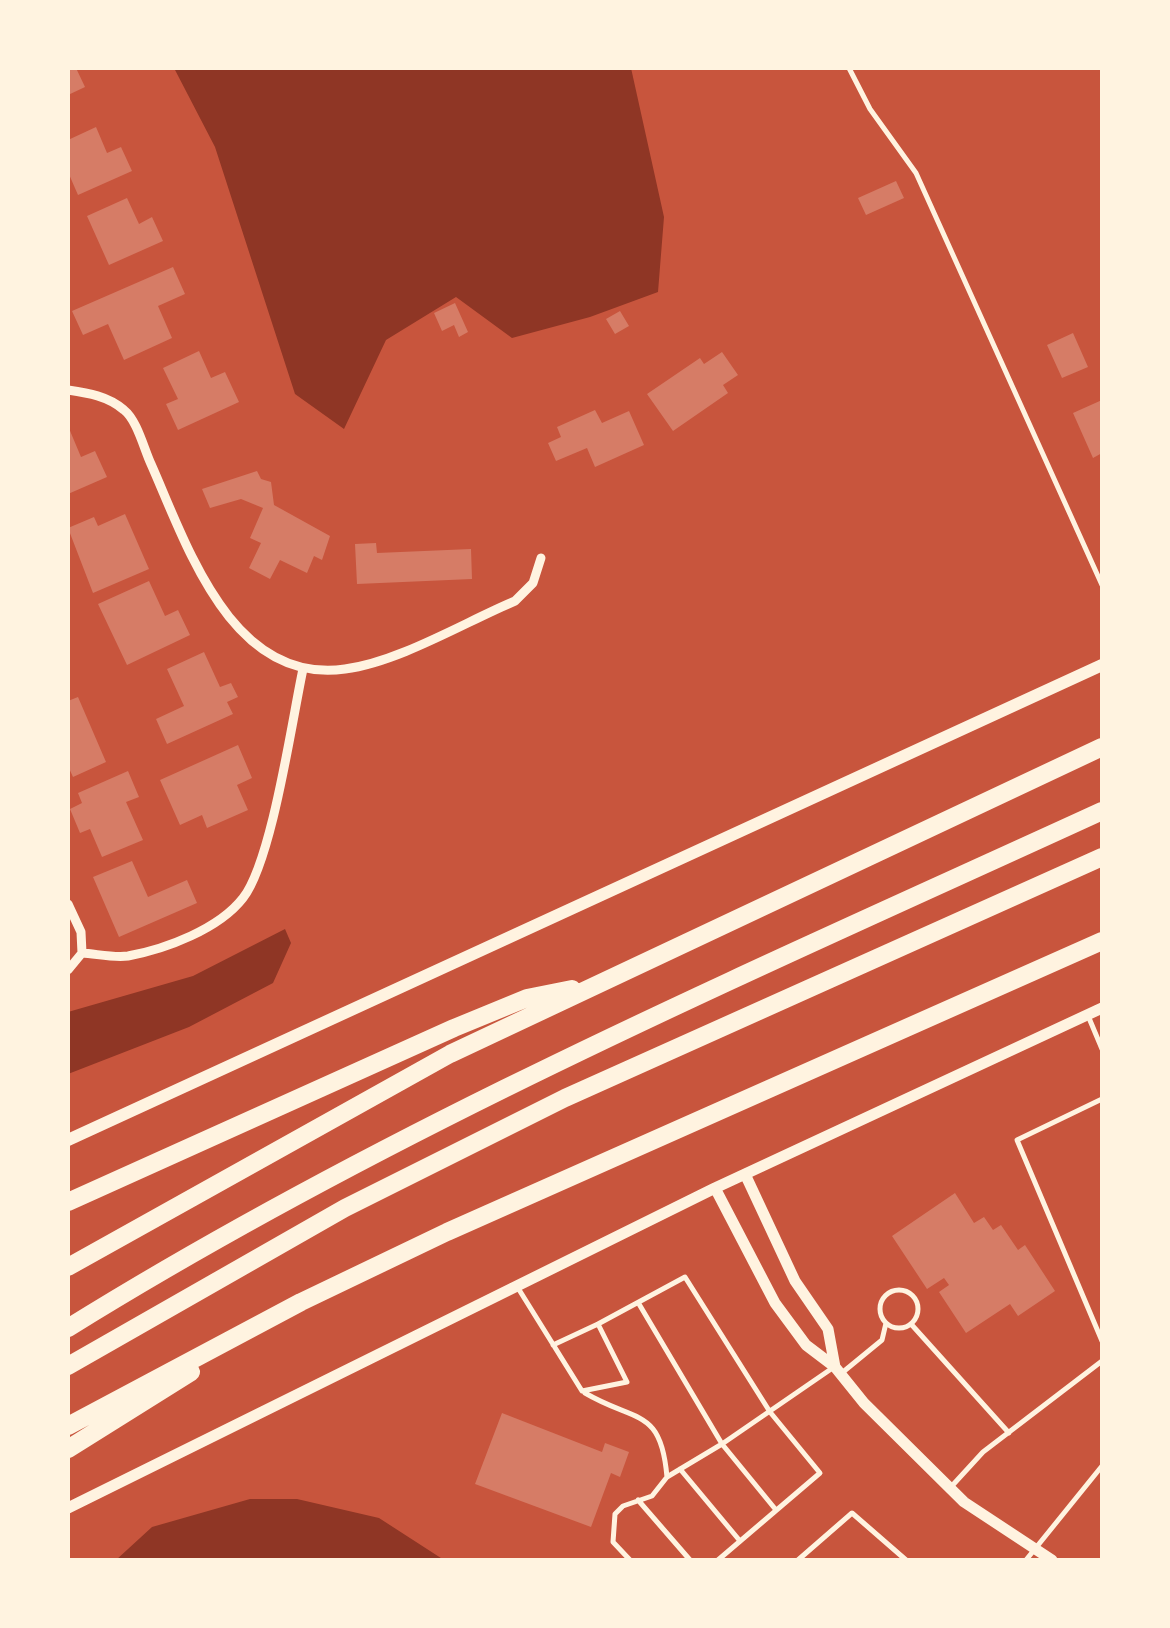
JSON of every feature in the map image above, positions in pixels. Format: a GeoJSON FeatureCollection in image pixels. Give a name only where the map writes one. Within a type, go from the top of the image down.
{"type":"FeatureCollection","features":[{"type":"Feature","properties":{"kind":"highway"},"geometry":{"type":"LineString","coordinates":[[68,1267],[450,1054],[1102,746]]}},
{"type":"Feature","properties":{"kind":"highway"},"geometry":{"type":"LineString","coordinates":[[68,1328],[312,1189],[496,1095],[716,988],[1102,811]]}},
{"type":"Feature","properties":{"kind":"highway"},"geometry":{"type":"LineString","coordinates":[[68,1366],[345,1208],[565,1098],[1102,857]]}},
{"type":"Feature","properties":{"kind":"highway"},"geometry":{"type":"LineString","coordinates":[[68,1426],[301,1302],[448,1232],[1102,941]]}},
{"type":"Feature","properties":{"kind":"highway"},"geometry":{"type":"LineString","coordinates":[[71,1201],[527,998],[597,984]]}},
{"type":"Feature","properties":{"kind":"highway"},"geometry":{"type":"LineString","coordinates":[[68,1449],[301,1302]]}},
{"type":"Feature","properties":{"kind":"main road"},"geometry":{"type":"LineString","coordinates":[[68,1140],[1102,665]]}},
{"type":"Feature","properties":{"kind":"street"},"geometry":{"type":"LineString","coordinates":[[68,390],[98,395],[127,411],[202,580],[232,622],[265,649],[303,669],[344,670],[374,662],[516,601],[533,583],[541,558]]}},
{"type":"Feature","properties":{"kind":"street"},"geometry":{"type":"LineString","coordinates":[[82,953],[126,956],[183,938],[226,914],[244,896],[262,860],[303,669]]}},
{"type":"Feature","properties":{"kind":"street"},"geometry":{"type":"LineString","coordinates":[[68,904],[81,932],[82,953],[68,970]]}},
{"type":"Feature","properties":{"kind":"street"},"geometry":{"type":"LineString","coordinates":[[68,1508],[715,1188],[1102,1008]]}},
{"type":"Feature","properties":{"kind":"street"},"geometry":{"type":"LineString","coordinates":[[745,1174],[795,1280],[828,1329],[838,1371]]}},
{"type":"Feature","properties":{"kind":"street"},"geometry":{"type":"LineString","coordinates":[[715,1188],[775,1303],[806,1345],[838,1371],[864,1404],[964,1502],[1052,1560]]}},
{"type":"Feature","properties":{"kind":"lane"},"geometry":{"type":"LineString","coordinates":[[849,68],[870,109],[916,173],[1102,585]]}},
{"type":"Feature","properties":{"kind":"lane"},"geometry":{"type":"LineString","coordinates":[[1087,1016],[1102,1049]]}},
{"type":"Feature","properties":{"kind":"lane"},"geometry":{"type":"LineString","coordinates":[[1102,1099],[1017,1140],[1102,1341]]}},
{"type":"Feature","properties":{"kind":"lane"},"geometry":{"type":"LineString","coordinates":[[553,1345],[685,1277],[770,1412],[820,1473],[718,1560]]}},
{"type":"Feature","properties":{"kind":"lane"},"geometry":{"type":"LineString","coordinates":[[517,1286],[582,1392],[654,1427],[664,1442],[667,1478]]}},
{"type":"Feature","properties":{"kind":"lane"},"geometry":{"type":"LineString","coordinates":[[898,1289],[910,1292],[918,1302],[918,1315],[911,1324],[898,1328],[886,1323],[880,1312],[882,1300],[898,1289]]}},
{"type":"Feature","properties":{"kind":"lane"},"geometry":{"type":"LineString","coordinates":[[638,1304],[722,1444],[776,1510]]}},
{"type":"Feature","properties":{"kind":"lane"},"geometry":{"type":"LineString","coordinates":[[630,1560],[613,1542],[615,1514],[652,1496],[680,1469],[882,1340],[886,1323]]}},
{"type":"Feature","properties":{"kind":"lane"},"geometry":{"type":"LineString","coordinates":[[582,1392],[627,1382],[598,1324]]}},
{"type":"Feature","properties":{"kind":"lane"},"geometry":{"type":"LineString","coordinates":[[911,1324],[1009,1433]]}},
{"type":"Feature","properties":{"kind":"lane"},"geometry":{"type":"LineString","coordinates":[[950,1488],[1009,1433],[1102,1362]]}},
{"type":"Feature","properties":{"kind":"lane"},"geometry":{"type":"LineString","coordinates":[[1026,1560],[1102,1466]]}},
{"type":"Feature","properties":{"kind":"lane"},"geometry":{"type":"LineString","coordinates":[[680,1469],[740,1541]]}},
{"type":"Feature","properties":{"kind":"lane"},"geometry":{"type":"LineString","coordinates":[[638,1500],[690,1560]]}},
{"type":"Feature","properties":{"kind":"lane"},"geometry":{"type":"LineString","coordinates":[[798,1560],[852,1513],[906,1560]]}},
{"type":"Feature","properties":{"kind":"lane"},"geometry":{"type":"LineString","coordinates":[[884,1560],[893,1552]]}},
{"type":"Feature","properties":{"kind":"shaded area"},"geometry":{"type":"Polygon","coordinates":[[[174,68],[631,68],[664,217],[658,292],[590,317],[512,338],[456,297],[386,340],[344,429],[295,394],[215,147],[174,68]]]}},
{"type":"Feature","properties":{"kind":"shaded area"},"geometry":{"type":"Polygon","coordinates":[[[285,929],[291,943],[273,983],[189,1027],[68,1074],[68,1012],[193,976],[285,929]]]}},
{"type":"Feature","properties":{"kind":"shaded area"},"geometry":{"type":"Polygon","coordinates":[[[250,1499],[297,1499],[379,1518],[444,1560],[116,1560],[152,1527],[250,1499]]]}},
{"type":"Feature","properties":{"kind":"building"},"geometry":{"type":"Polygon","coordinates":[[[68,68],[76,68],[85,87],[68,95],[68,68]]]}},
{"type":"Feature","properties":{"kind":"building"},"geometry":{"type":"Polygon","coordinates":[[[96,127],[107,153],[121,147],[132,171],[78,195],[68,172],[68,140],[96,127]]]}},
{"type":"Feature","properties":{"kind":"building"},"geometry":{"type":"Polygon","coordinates":[[[896,181],[904,198],[866,215],[858,198],[896,181]]]}},
{"type":"Feature","properties":{"kind":"building"},"geometry":{"type":"Polygon","coordinates":[[[127,198],[139,224],[152,217],[163,241],[109,265],[87,216],[127,198]]]}},
{"type":"Feature","properties":{"kind":"building"},"geometry":{"type":"Polygon","coordinates":[[[173,267],[185,294],[158,306],[172,338],[124,360],[108,324],[83,335],[72,311],[173,267]]]}},
{"type":"Feature","properties":{"kind":"building"},"geometry":{"type":"Polygon","coordinates":[[[455,303],[468,332],[459,337],[454,325],[442,331],[434,313],[455,303]]]}},
{"type":"Feature","properties":{"kind":"building"},"geometry":{"type":"Polygon","coordinates":[[[620,311],[629,326],[615,334],[606,319],[620,311]]]}},
{"type":"Feature","properties":{"kind":"building"},"geometry":{"type":"Polygon","coordinates":[[[1073,333],[1088,367],[1062,378],[1047,345],[1073,333]]]}},
{"type":"Feature","properties":{"kind":"building"},"geometry":{"type":"Polygon","coordinates":[[[199,351],[211,378],[225,372],[239,402],[178,430],[166,404],[178,399],[163,368],[199,351]]]}},
{"type":"Feature","properties":{"kind":"building"},"geometry":{"type":"Polygon","coordinates":[[[722,352],[738,375],[723,385],[728,393],[673,431],[647,394],[700,358],[704,364],[722,352]]]}},
{"type":"Feature","properties":{"kind":"building"},"geometry":{"type":"Polygon","coordinates":[[[1102,400],[1102,453],[1093,458],[1073,413],[1102,400]]]}},
{"type":"Feature","properties":{"kind":"building"},"geometry":{"type":"Polygon","coordinates":[[[595,410],[602,423],[629,411],[644,445],[595,467],[587,448],[556,461],[548,443],[561,437],[557,427],[595,410]]]}},
{"type":"Feature","properties":{"kind":"building"},"geometry":{"type":"Polygon","coordinates":[[[68,426],[81,457],[95,451],[107,477],[68,494],[68,426]]]}},
{"type":"Feature","properties":{"kind":"building"},"geometry":{"type":"Polygon","coordinates":[[[257,471],[261,479],[271,482],[274,505],[330,536],[322,560],[314,556],[307,573],[280,560],[270,579],[249,568],[261,543],[250,538],[263,508],[241,499],[210,508],[202,489],[257,471]]]}},
{"type":"Feature","properties":{"kind":"building"},"geometry":{"type":"Polygon","coordinates":[[[125,514],[149,569],[93,593],[68,528],[94,517],[98,526],[125,514]]]}},
{"type":"Feature","properties":{"kind":"building"},"geometry":{"type":"Polygon","coordinates":[[[376,543],[377,553],[471,549],[472,579],[357,584],[355,544],[376,543]]]}},
{"type":"Feature","properties":{"kind":"building"},"geometry":{"type":"Polygon","coordinates":[[[149,581],[165,616],[178,610],[190,635],[127,665],[98,604],[149,581]]]}},
{"type":"Feature","properties":{"kind":"building"},"geometry":{"type":"Polygon","coordinates":[[[204,652],[220,687],[231,683],[238,697],[227,702],[233,714],[167,744],[156,719],[184,706],[167,669],[204,652]]]}},
{"type":"Feature","properties":{"kind":"building"},"geometry":{"type":"Polygon","coordinates":[[[78,697],[106,762],[73,777],[68,766],[68,701],[78,697]]]}},
{"type":"Feature","properties":{"kind":"building"},"geometry":{"type":"Polygon","coordinates":[[[238,745],[252,778],[237,785],[248,810],[207,828],[202,815],[180,825],[160,780],[238,745]]]}},
{"type":"Feature","properties":{"kind":"building"},"geometry":{"type":"Polygon","coordinates":[[[128,771],[139,797],[126,802],[143,840],[102,857],[90,829],[80,833],[70,809],[82,803],[78,793],[128,771]]]}},
{"type":"Feature","properties":{"kind":"building"},"geometry":{"type":"Polygon","coordinates":[[[132,861],[148,897],[187,880],[197,903],[119,937],[93,877],[132,861]]]}},
{"type":"Feature","properties":{"kind":"building"},"geometry":{"type":"Polygon","coordinates":[[[955,1193],[974,1223],[984,1217],[993,1230],[1001,1225],[1018,1250],[1025,1245],[1055,1291],[1018,1316],[1010,1304],[966,1333],[939,1292],[949,1285],[944,1278],[927,1289],[892,1236],[955,1193]]]}},
{"type":"Feature","properties":{"kind":"building"},"geometry":{"type":"Polygon","coordinates":[[[502,1413],[602,1452],[605,1443],[629,1452],[620,1477],[611,1473],[591,1527],[475,1484],[502,1413]]]}}]}
